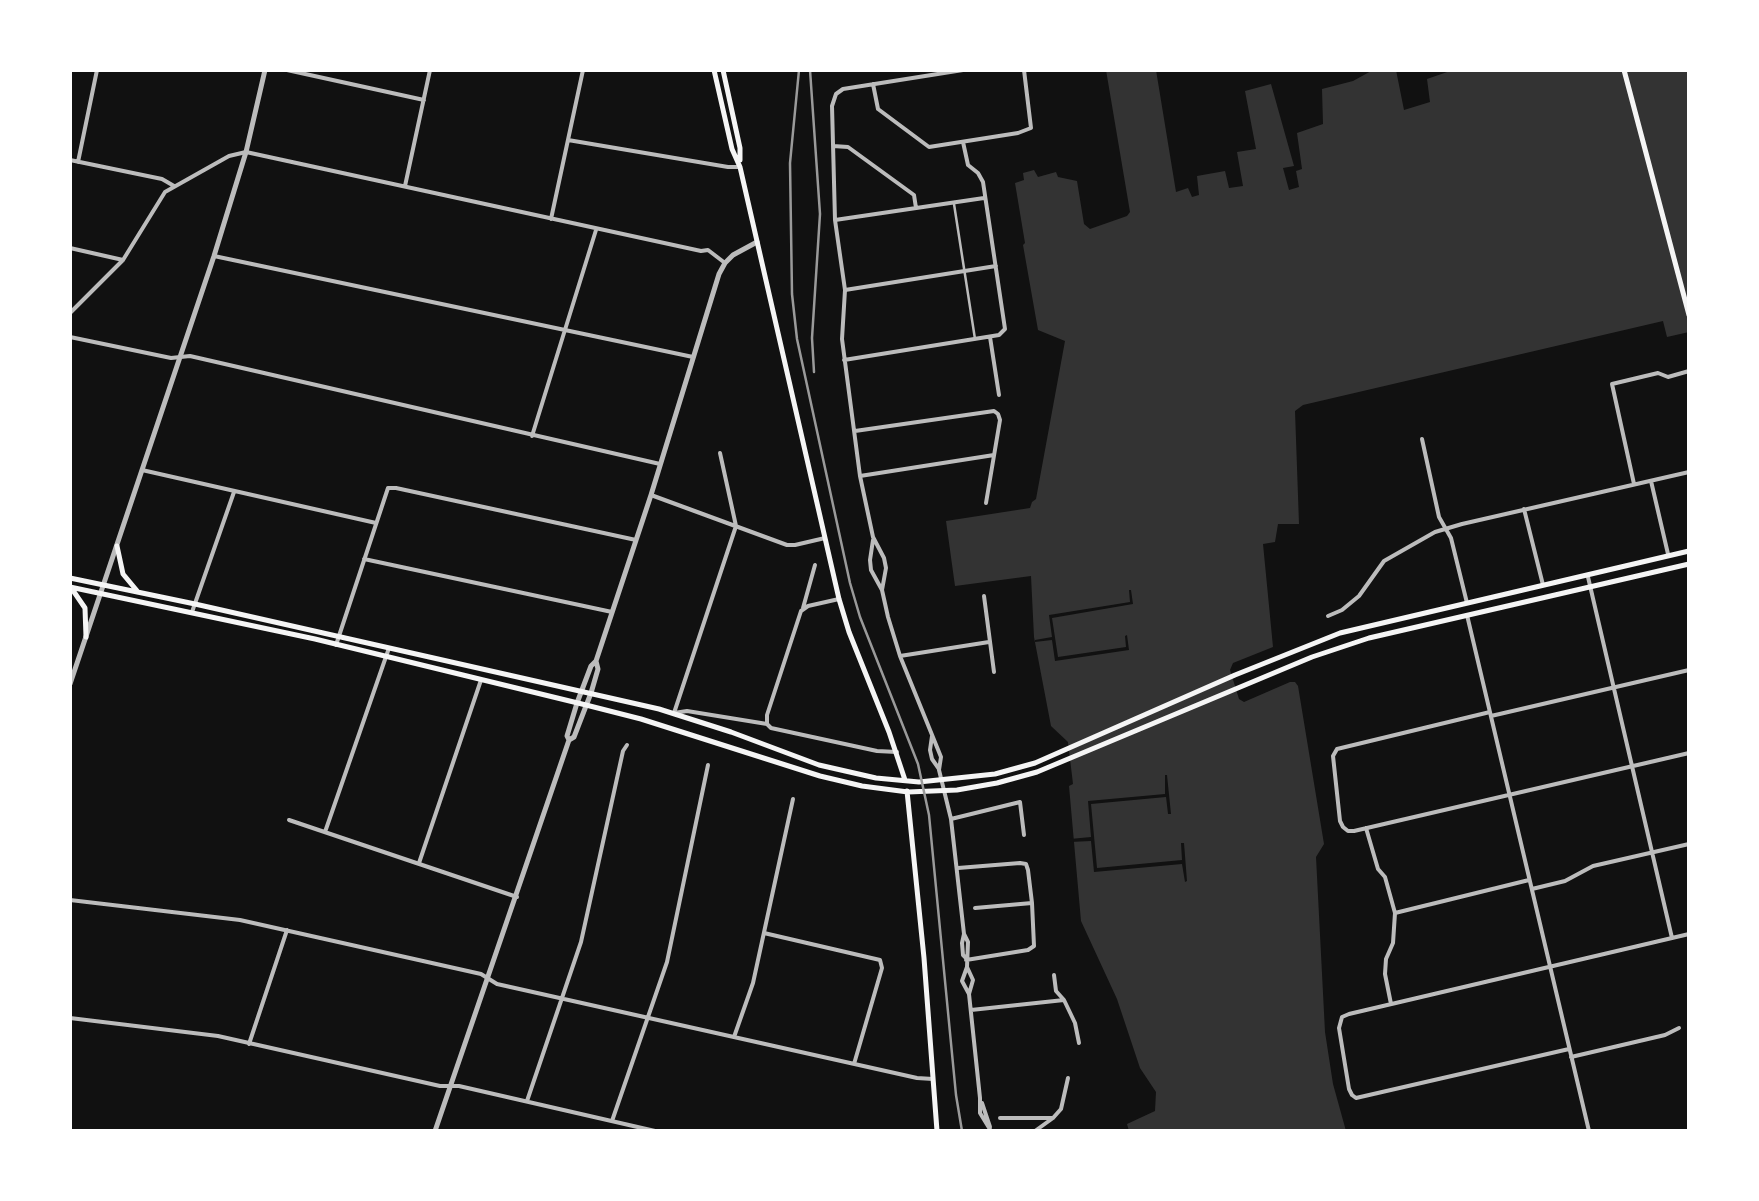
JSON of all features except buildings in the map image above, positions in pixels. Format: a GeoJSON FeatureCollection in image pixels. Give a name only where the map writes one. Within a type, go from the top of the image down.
{"type":"FeatureCollection","features":[{"type":"Feature","properties":{"kind":"main road"},"geometry":{"type":"LineString","coordinates":[[714,70],[840,598],[897,752],[910,803],[937,1131]]}},
{"type":"Feature","properties":{"kind":"main road"},"geometry":{"type":"LineString","coordinates":[[723,70],[740,148],[740,167]]}},
{"type":"Feature","properties":{"kind":"main road"},"geometry":{"type":"LineString","coordinates":[[1624,70],[1689,315]]}},
{"type":"Feature","properties":{"kind":"main road"},"geometry":{"type":"LineString","coordinates":[[117,546],[123,574],[139,592]]}},
{"type":"Feature","properties":{"kind":"main road"},"geometry":{"type":"LineString","coordinates":[[70,578],[674,713],[820,765],[860,776],[919,782],[995,774],[1054,754],[1340,633],[1689,550]]}},
{"type":"Feature","properties":{"kind":"main road"},"geometry":{"type":"LineString","coordinates":[[71,587],[336,644],[586,705],[779,765],[862,786],[908,792],[997,783],[1058,764],[1328,651],[1369,638],[1689,564]]}},
{"type":"Feature","properties":{"kind":"main road"},"geometry":{"type":"LineString","coordinates":[[71,587],[85,608],[86,636]]}},
{"type":"Feature","properties":{"kind":"main road"},"geometry":{"type":"LineString","coordinates":[[1467,603],[1468,616]]}},
{"type":"Feature","properties":{"kind":"street"},"geometry":{"type":"LineString","coordinates":[[78,162],[98,70]]}},
{"type":"Feature","properties":{"kind":"street"},"geometry":{"type":"LineString","coordinates":[[70,684],[214,256],[246,152],[265,70]]}},
{"type":"Feature","properties":{"kind":"street"},"geometry":{"type":"LineString","coordinates":[[287,70],[424,100]]}},
{"type":"Feature","properties":{"kind":"street"},"geometry":{"type":"LineString","coordinates":[[404,186],[430,70]]}},
{"type":"Feature","properties":{"kind":"street"},"geometry":{"type":"LineString","coordinates":[[551,218],[583,70]]}},
{"type":"Feature","properties":{"kind":"street"},"geometry":{"type":"LineString","coordinates":[[882,590],[886,568],[873,536],[860,476],[844,360],[845,290],[836,220],[832,106],[836,94],[843,89],[964,70]]}},
{"type":"Feature","properties":{"kind":"street"},"geometry":{"type":"LineString","coordinates":[[873,84],[878,110],[925,145],[963,142],[1031,128],[1024,70]]}},
{"type":"Feature","properties":{"kind":"street"},"geometry":{"type":"LineString","coordinates":[[568,140],[740,167]]}},
{"type":"Feature","properties":{"kind":"street"},"geometry":{"type":"LineString","coordinates":[[844,360],[999,335],[1005,329],[982,182],[968,165],[963,142]]}},
{"type":"Feature","properties":{"kind":"street"},"geometry":{"type":"LineString","coordinates":[[833,146],[848,147],[914,195],[916,208]]}},
{"type":"Feature","properties":{"kind":"street"},"geometry":{"type":"LineString","coordinates":[[70,312],[123,260],[166,192],[229,156],[246,152],[701,252],[708,250],[724,263]]}},
{"type":"Feature","properties":{"kind":"street"},"geometry":{"type":"LineString","coordinates":[[70,160],[162,179],[174,186]]}},
{"type":"Feature","properties":{"kind":"street"},"geometry":{"type":"LineString","coordinates":[[836,220],[985,198]]}},
{"type":"Feature","properties":{"kind":"street"},"geometry":{"type":"LineString","coordinates":[[532,436],[596,229]]}},
{"type":"Feature","properties":{"kind":"street"},"geometry":{"type":"LineString","coordinates":[[436,1131],[569,740],[576,703],[596,661],[724,263],[757,242]]}},
{"type":"Feature","properties":{"kind":"street"},"geometry":{"type":"LineString","coordinates":[[70,248],[123,260]]}},
{"type":"Feature","properties":{"kind":"street"},"geometry":{"type":"LineString","coordinates":[[214,256],[693,357]]}},
{"type":"Feature","properties":{"kind":"street"},"geometry":{"type":"LineString","coordinates":[[845,290],[996,266]]}},
{"type":"Feature","properties":{"kind":"street"},"geometry":{"type":"LineString","coordinates":[[990,336],[999,395]]}},
{"type":"Feature","properties":{"kind":"street"},"geometry":{"type":"LineString","coordinates":[[70,337],[171,358],[190,356],[660,464]]}},
{"type":"Feature","properties":{"kind":"street"},"geometry":{"type":"LineString","coordinates":[[1634,484],[1612,384],[1689,371]]}},
{"type":"Feature","properties":{"kind":"street"},"geometry":{"type":"LineString","coordinates":[[855,431],[994,411],[1000,420],[986,503]]}},
{"type":"Feature","properties":{"kind":"street"},"geometry":{"type":"LineString","coordinates":[[1422,439],[1439,516],[1452,538],[1467,603]]}},
{"type":"Feature","properties":{"kind":"street"},"geometry":{"type":"LineString","coordinates":[[720,453],[736,526],[674,713],[687,711],[767,724],[875,751],[897,752]]}},
{"type":"Feature","properties":{"kind":"street"},"geometry":{"type":"LineString","coordinates":[[860,476],[994,455]]}},
{"type":"Feature","properties":{"kind":"street"},"geometry":{"type":"LineString","coordinates":[[142,470],[376,523]]}},
{"type":"Feature","properties":{"kind":"street"},"geometry":{"type":"LineString","coordinates":[[1328,616],[1359,596],[1384,561],[1434,532],[1689,472]]}},
{"type":"Feature","properties":{"kind":"street"},"geometry":{"type":"LineString","coordinates":[[1651,480],[1668,556]]}},
{"type":"Feature","properties":{"kind":"street"},"geometry":{"type":"LineString","coordinates":[[336,644],[388,488],[636,540]]}},
{"type":"Feature","properties":{"kind":"street"},"geometry":{"type":"LineString","coordinates":[[192,612],[234,492]]}},
{"type":"Feature","properties":{"kind":"street"},"geometry":{"type":"LineString","coordinates":[[650,496],[791,546],[825,538]]}},
{"type":"Feature","properties":{"kind":"street"},"geometry":{"type":"LineString","coordinates":[[1524,510],[1543,585]]}},
{"type":"Feature","properties":{"kind":"street"},"geometry":{"type":"LineString","coordinates":[[873,536],[872,570],[932,736],[932,759],[940,770],[951,819],[963,955],[973,980],[969,994]]}},
{"type":"Feature","properties":{"kind":"street"},"geometry":{"type":"LineString","coordinates":[[364,559],[612,612]]}},
{"type":"Feature","properties":{"kind":"street"},"geometry":{"type":"LineString","coordinates":[[767,724],[766,715],[815,565]]}},
{"type":"Feature","properties":{"kind":"street"},"geometry":{"type":"LineString","coordinates":[[1588,575],[1672,938]]}},
{"type":"Feature","properties":{"kind":"street"},"geometry":{"type":"LineString","coordinates":[[984,596],[994,672]]}},
{"type":"Feature","properties":{"kind":"street"},"geometry":{"type":"LineString","coordinates":[[803,609],[840,598]]}},
{"type":"Feature","properties":{"kind":"street"},"geometry":{"type":"LineString","coordinates":[[1468,616],[1589,1131]]}},
{"type":"Feature","properties":{"kind":"street"},"geometry":{"type":"LineString","coordinates":[[900,656],[989,642]]}},
{"type":"Feature","properties":{"kind":"street"},"geometry":{"type":"LineString","coordinates":[[326,832],[390,647]]}},
{"type":"Feature","properties":{"kind":"street"},"geometry":{"type":"LineString","coordinates":[[569,740],[574,737],[591,694],[598,669],[596,661]]}},
{"type":"Feature","properties":{"kind":"street"},"geometry":{"type":"LineString","coordinates":[[1689,670],[1342,747],[1333,756],[1340,821],[1348,831],[1689,753]]}},
{"type":"Feature","properties":{"kind":"street"},"geometry":{"type":"LineString","coordinates":[[419,863],[481,680]]}},
{"type":"Feature","properties":{"kind":"street"},"geometry":{"type":"LineString","coordinates":[[527,1101],[581,942],[622,751],[627,745]]}},
{"type":"Feature","properties":{"kind":"street"},"geometry":{"type":"LineString","coordinates":[[612,1121],[667,962],[708,765]]}},
{"type":"Feature","properties":{"kind":"street"},"geometry":{"type":"LineString","coordinates":[[734,1037],[753,983],[793,800]]}},
{"type":"Feature","properties":{"kind":"street"},"geometry":{"type":"LineString","coordinates":[[951,819],[1020,802],[1024,835]]}},
{"type":"Feature","properties":{"kind":"street"},"geometry":{"type":"LineString","coordinates":[[289,820],[517,896]]}},
{"type":"Feature","properties":{"kind":"street"},"geometry":{"type":"LineString","coordinates":[[1366,828],[1395,913],[1385,974],[1391,1004]]}},
{"type":"Feature","properties":{"kind":"street"},"geometry":{"type":"LineString","coordinates":[[1532,890],[1565,881],[1594,866],[1689,844]]}},
{"type":"Feature","properties":{"kind":"street"},"geometry":{"type":"LineString","coordinates":[[958,868],[1026,864],[1032,903],[1034,946],[966,962]]}},
{"type":"Feature","properties":{"kind":"street"},"geometry":{"type":"LineString","coordinates":[[1395,913],[1530,880]]}},
{"type":"Feature","properties":{"kind":"street"},"geometry":{"type":"LineString","coordinates":[[70,900],[240,920],[482,974],[494,984],[933,1079]]}},
{"type":"Feature","properties":{"kind":"street"},"geometry":{"type":"LineString","coordinates":[[975,908],[1032,903]]}},
{"type":"Feature","properties":{"kind":"street"},"geometry":{"type":"LineString","coordinates":[[249,1044],[287,930]]}},
{"type":"Feature","properties":{"kind":"street"},"geometry":{"type":"LineString","coordinates":[[764,933],[874,956],[882,962],[854,1064]]}},
{"type":"Feature","properties":{"kind":"street"},"geometry":{"type":"LineString","coordinates":[[1569,1049],[1356,1098],[1350,1088],[1339,1022],[1348,1014],[1689,934]]}},
{"type":"Feature","properties":{"kind":"street"},"geometry":{"type":"LineString","coordinates":[[966,962],[962,981],[969,994],[980,1114],[991,1131]]}},
{"type":"Feature","properties":{"kind":"street"},"geometry":{"type":"LineString","coordinates":[[1054,975],[1056,991],[1075,1023],[1080,1042]]}},
{"type":"Feature","properties":{"kind":"street"},"geometry":{"type":"LineString","coordinates":[[971,1010],[1064,1000]]}},
{"type":"Feature","properties":{"kind":"street"},"geometry":{"type":"LineString","coordinates":[[70,1018],[249,1044],[656,1131]]}},
{"type":"Feature","properties":{"kind":"street"},"geometry":{"type":"LineString","coordinates":[[1571,1056],[1665,1035],[1678,1028]]}},
{"type":"Feature","properties":{"kind":"street"},"geometry":{"type":"LineString","coordinates":[[1035,1131],[1061,1109],[1068,1078]]}},
{"type":"Feature","properties":{"kind":"street"},"geometry":{"type":"LineString","coordinates":[[1000,1118],[1053,1118]]}},
{"type":"Feature","properties":{"kind":"lane"},"geometry":{"type":"LineString","coordinates":[[954,202],[975,339]]}},
{"type":"Feature","properties":{"kind":"shaded area"},"geometry":{"type":"Polygon","coordinates":[[[1106,70],[1156,70],[1176,192],[1188,188],[1192,197],[1199,195],[1197,176],[1225,171],[1229,188],[1243,186],[1237,152],[1256,149],[1245,91],[1271,84],[1294,166],[1283,168],[1289,190],[1299,187],[1296,171],[1302,169],[1297,133],[1323,124],[1322,89],[1353,81],[1373,70],[1396,70],[1404,110],[1430,102],[1427,79],[1453,70],[1689,70],[1689,332],[1667,337],[1663,321],[1303,405],[1295,411],[1299,524],[1278,524],[1275,542],[1263,544],[1273,647],[1233,663],[1230,670],[1239,699],[1244,702],[1290,682],[1298,686],[1324,844],[1316,857],[1325,1032],[1346,1131],[1129,1131],[1127,1124],[1155,1111],[1156,1092],[1140,1068],[1117,999],[1081,921],[1068,742],[1051,726],[1034,637],[1031,576],[955,586],[946,521],[1030,508],[1036,499],[1065,341],[1038,330],[1015,183],[1024,180],[1023,173],[1034,170],[1038,177],[1056,172],[1058,177],[1077,181],[1084,224],[1090,229],[1130,212],[1106,70]]]}},
{"type":"Feature","properties":{"kind":"pier"},"geometry":{"type":"Polygon","coordinates":[[[1129,590],[1133,604],[1052,618],[1058,657],[1126,647],[1127,635],[1129,650],[1055,661],[1052,640],[1035,642],[1052,637],[1049,615],[1130,602],[1129,590]]]}},
{"type":"Feature","properties":{"kind":"pier"},"geometry":{"type":"Polygon","coordinates":[[[1165,775],[1171,814],[1166,797],[1091,804],[1097,868],[1182,860],[1184,843],[1187,881],[1182,864],[1094,872],[1091,841],[1070,842],[1091,837],[1088,801],[1165,794],[1165,775]]]}},
{"type":"Feature","properties":{"kind":"railway"},"geometry":{"type":"LineString","coordinates":[[799,70],[790,163],[792,294],[797,339],[850,583],[918,764],[929,815],[962,1131]]}},
{"type":"Feature","properties":{"kind":"railway"},"geometry":{"type":"LineString","coordinates":[[810,70],[820,214],[812,338],[814,372]]}}]}
